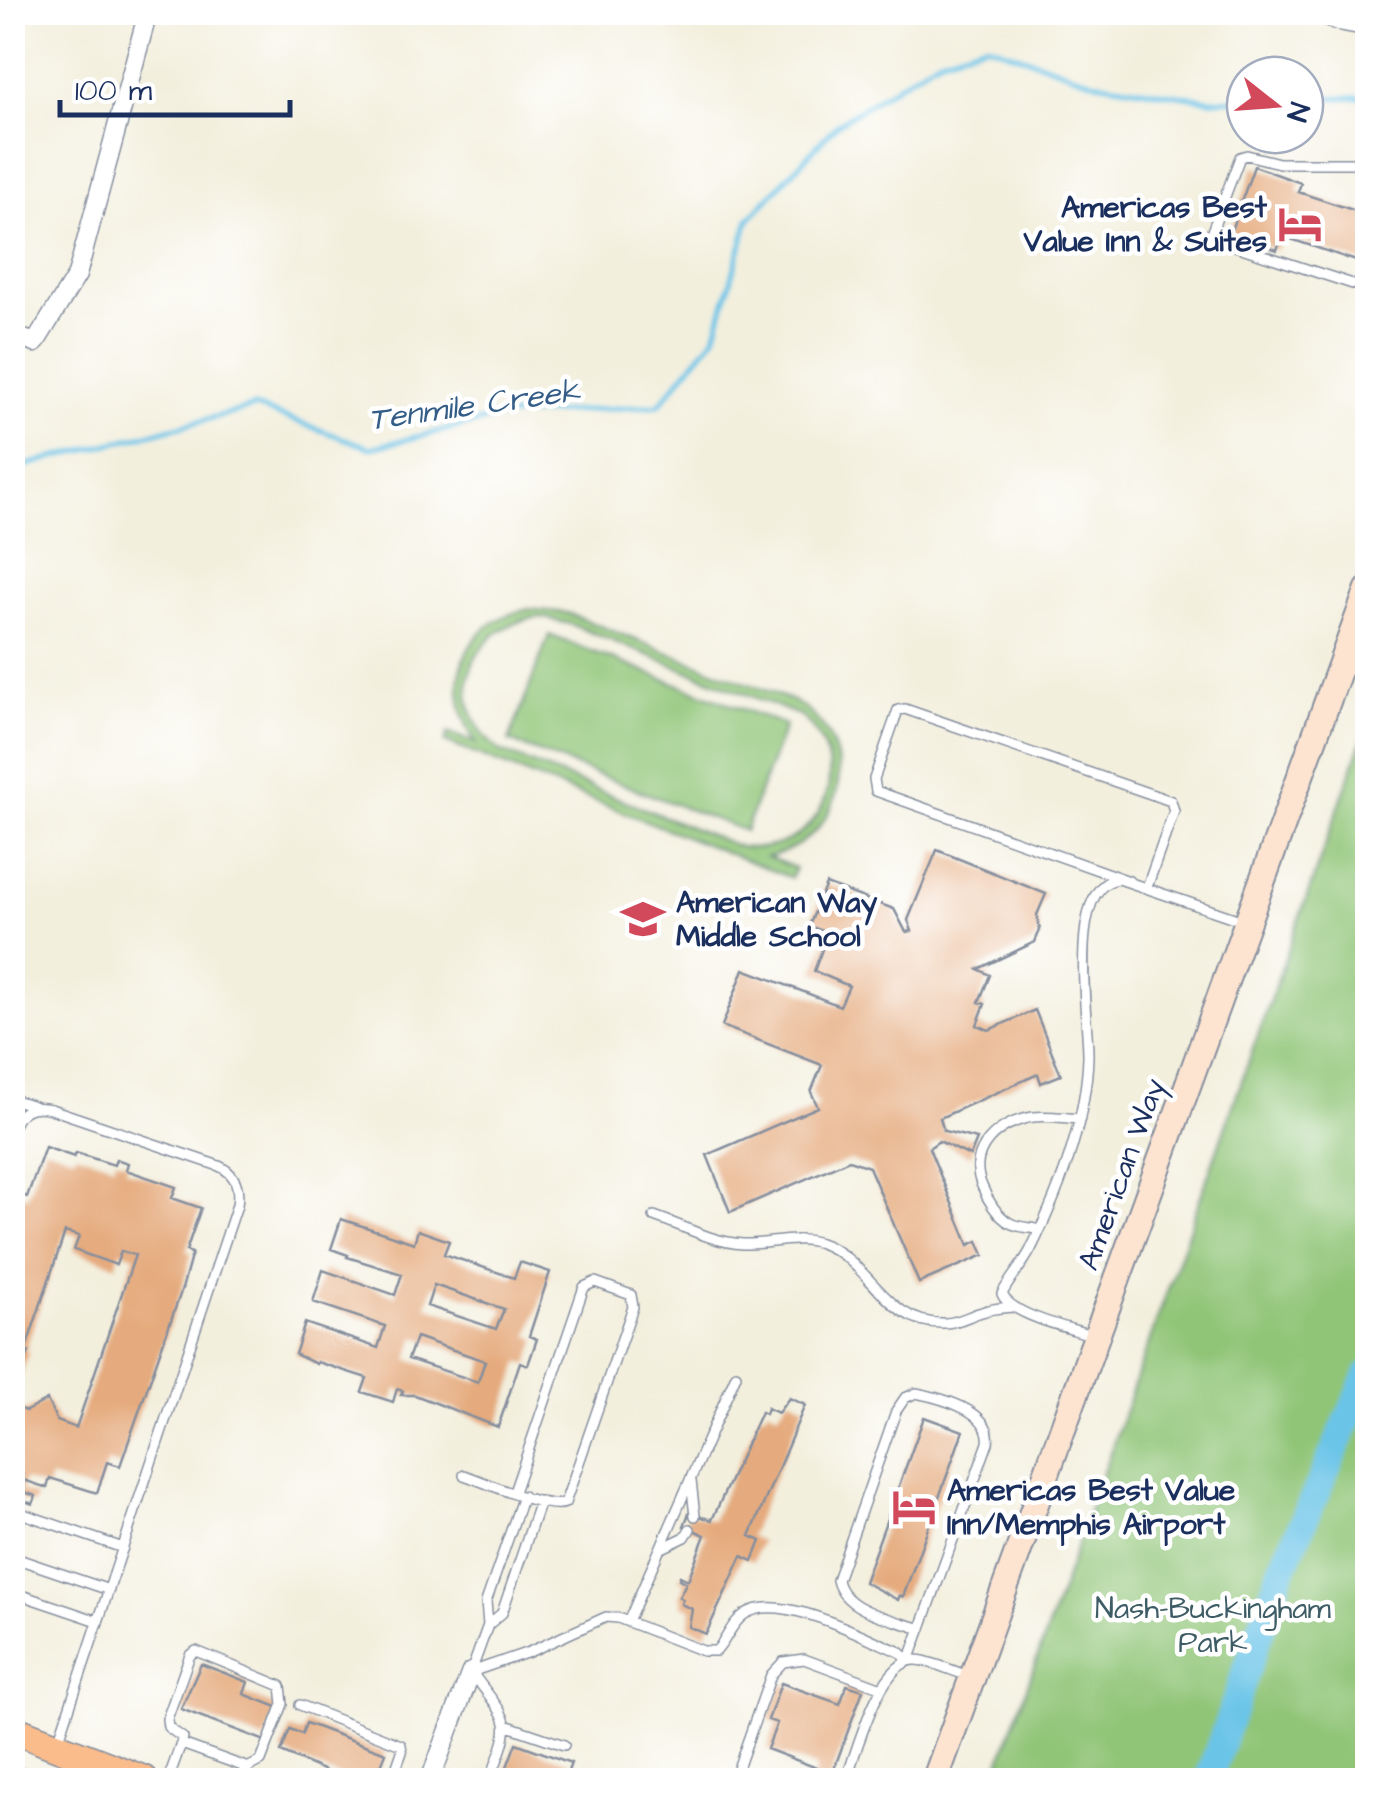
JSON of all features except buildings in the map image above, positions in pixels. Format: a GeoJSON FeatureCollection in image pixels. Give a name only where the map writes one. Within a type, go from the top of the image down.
{"type":"FeatureCollection","features":[{"type":"Feature","properties":{"kind":"main road","name":"American Way"},"geometry":{"type":"LineString","coordinates":[[935,1780],[1368,590]]}},
{"type":"Feature","properties":{"kind":"main road"},"geometry":{"type":"LineString","coordinates":[[12,1729],[68,1761],[130,1778]]}},
{"type":"Feature","properties":{"kind":"street"},"geometry":{"type":"LineString","coordinates":[[12,335],[34,343],[77,275],[148,12]]}},
{"type":"Feature","properties":{"kind":"street"},"geometry":{"type":"LineString","coordinates":[[430,1780],[471,1672]]}},
{"type":"Feature","properties":{"kind":"lane"},"geometry":{"type":"LineString","coordinates":[[693,12],[708,17],[719,12]]}},
{"type":"Feature","properties":{"kind":"lane"},"geometry":{"type":"LineString","coordinates":[[1303,12],[1336,25],[1368,31]]}},
{"type":"Feature","properties":{"kind":"lane"},"geometry":{"type":"LineString","coordinates":[[1368,163],[1276,163],[1248,155],[1240,157],[1212,231],[1218,240],[1368,289]]}},
{"type":"Feature","properties":{"kind":"lane"},"geometry":{"type":"LineString","coordinates":[[1147,887],[1174,810],[1170,800],[903,708],[898,710],[874,779],[876,790],[1130,881],[1147,887],[1247,922]]}},
{"type":"Feature","properties":{"kind":"lane"},"geometry":{"type":"LineString","coordinates":[[1096,1336],[1013,1307],[1003,1298],[1003,1290],[1030,1253],[1080,1119],[1088,1055],[1082,962],[1086,928],[1101,886],[1114,879],[1130,881]]}},
{"type":"Feature","properties":{"kind":"lane"},"geometry":{"type":"LineString","coordinates":[[12,1099],[219,1166],[232,1174],[238,1191],[98,1622],[68,1761]]}},
{"type":"Feature","properties":{"kind":"lane"},"geometry":{"type":"LineString","coordinates":[[12,1130],[20,1113],[36,1106]]}},
{"type":"Feature","properties":{"kind":"lane"},"geometry":{"type":"LineString","coordinates":[[1040,1230],[1010,1224],[991,1202],[978,1174],[982,1148],[992,1135],[1021,1120],[1046,1116],[1080,1119]]}},
{"type":"Feature","properties":{"kind":"lane"},"geometry":{"type":"LineString","coordinates":[[654,1216],[729,1242],[820,1243],[852,1259],[888,1303],[923,1321],[958,1322],[987,1310],[1013,1307]]}},
{"type":"Feature","properties":{"kind":"lane"},"geometry":{"type":"LineString","coordinates":[[464,1475],[518,1494],[558,1506],[569,1496],[634,1299],[595,1282],[584,1288],[518,1494],[485,1606],[488,1625],[471,1672]]}},
{"type":"Feature","properties":{"kind":"lane"},"geometry":{"type":"LineString","coordinates":[[628,1622],[736,1374]]}},
{"type":"Feature","properties":{"kind":"lane"},"geometry":{"type":"LineString","coordinates":[[909,1661],[921,1629],[989,1438],[986,1425],[974,1414],[921,1394],[910,1394],[896,1411],[838,1576],[839,1588],[848,1600],[921,1629]]}},
{"type":"Feature","properties":{"kind":"lane"},"geometry":{"type":"LineString","coordinates":[[691,1478],[696,1516]]}},
{"type":"Feature","properties":{"kind":"lane"},"geometry":{"type":"LineString","coordinates":[[488,1625],[500,1616],[540,1501]]}},
{"type":"Feature","properties":{"kind":"lane"},"geometry":{"type":"LineString","coordinates":[[12,1510],[123,1548]]}},
{"type":"Feature","properties":{"kind":"lane"},"geometry":{"type":"LineString","coordinates":[[660,1548],[684,1537],[690,1529]]}},
{"type":"Feature","properties":{"kind":"lane"},"geometry":{"type":"LineString","coordinates":[[12,1557],[109,1590]]}},
{"type":"Feature","properties":{"kind":"lane"},"geometry":{"type":"LineString","coordinates":[[501,1559],[518,1564]]}},
{"type":"Feature","properties":{"kind":"lane"},"geometry":{"type":"LineString","coordinates":[[12,1592],[98,1622]]}},
{"type":"Feature","properties":{"kind":"lane"},"geometry":{"type":"LineString","coordinates":[[471,1672],[606,1617],[710,1652],[721,1647],[736,1621],[766,1606],[788,1608],[900,1652],[909,1661]]}},
{"type":"Feature","properties":{"kind":"lane"},"geometry":{"type":"LineString","coordinates":[[168,1780],[182,1735],[168,1727],[166,1721],[190,1655],[196,1651],[280,1684],[282,1706],[261,1761],[248,1768],[239,1780]]}},
{"type":"Feature","properties":{"kind":"lane"},"geometry":{"type":"LineString","coordinates":[[734,1780],[772,1675],[783,1662],[804,1659],[882,1688]]}},
{"type":"Feature","properties":{"kind":"lane"},"geometry":{"type":"LineString","coordinates":[[846,1780],[882,1688],[893,1672],[909,1661],[920,1661],[973,1677]]}},
{"type":"Feature","properties":{"kind":"lane"},"geometry":{"type":"LineString","coordinates":[[471,1672],[508,1726],[564,1745]]}},
{"type":"Feature","properties":{"kind":"lane"},"geometry":{"type":"LineString","coordinates":[[300,1705],[399,1744],[402,1752],[392,1780]]}},
{"type":"Feature","properties":{"kind":"lane"},"geometry":{"type":"LineString","coordinates":[[490,1780],[508,1726]]}},
{"type":"Feature","properties":{"kind":"lane"},"geometry":{"type":"LineString","coordinates":[[182,1744],[248,1768]]}},
{"type":"Feature","properties":{"kind":"path"},"geometry":{"type":"LineString","coordinates":[[12,1764],[53,1780]]}},
{"type":"Feature","properties":{"kind":"green space"},"geometry":{"type":"Polygon","coordinates":[[[530,609],[567,613],[793,701],[816,719],[831,740],[838,764],[837,788],[830,811],[815,831],[794,847],[767,857],[795,868],[791,878],[445,742],[448,733],[476,743],[460,700],[464,660],[473,642],[506,616],[530,609]],[[540,617],[515,623],[495,635],[480,651],[471,670],[468,690],[472,712],[482,732],[500,751],[740,847],[768,847],[791,839],[810,824],[823,805],[829,782],[827,759],[818,736],[799,715],[570,624],[540,617]]]}},
{"type":"Feature","properties":{"kind":"green space"},"geometry":{"type":"Polygon","coordinates":[[[549,635],[785,725],[745,831],[509,741],[549,635]]]}},
{"type":"Feature","properties":{"kind":"green space","name":"Nash-Buckingham Park"},"geometry":{"type":"Polygon","coordinates":[[[1367,727],[1367,1780],[994,1780],[1367,727]]]}},
{"type":"Feature","properties":{"kind":"waterway","name":"Tenmile Creek"},"geometry":{"type":"LineString","coordinates":[[12,462],[23,466],[255,407],[371,448],[498,417],[659,405],[715,336],[749,219],[836,125],[938,59],[986,44],[1096,82],[1225,100]]}},
{"type":"Feature","properties":{"kind":"waterway","name":"Tenmile Creek"},"geometry":{"type":"LineString","coordinates":[[1325,98],[1368,97]]}},
{"type":"Feature","properties":{"kind":"waterway"},"geometry":{"type":"LineString","coordinates":[[1208,1780],[1280,1574],[1368,1375]]}},
{"type":"Feature","properties":{"kind":"place","name":"Americas Best Value Inn & Suites"},"geometry":{"type":"Point","coordinates":[1300,224]}},
{"type":"Feature","properties":{"kind":"place","name":"American Way Middle School"},"geometry":{"type":"Point","coordinates":[643,919]}},
{"type":"Feature","properties":{"kind":"place","name":"Americas Best Value Inn/Memphis Airport"},"geometry":{"type":"Point","coordinates":[914,1507]}}]}
